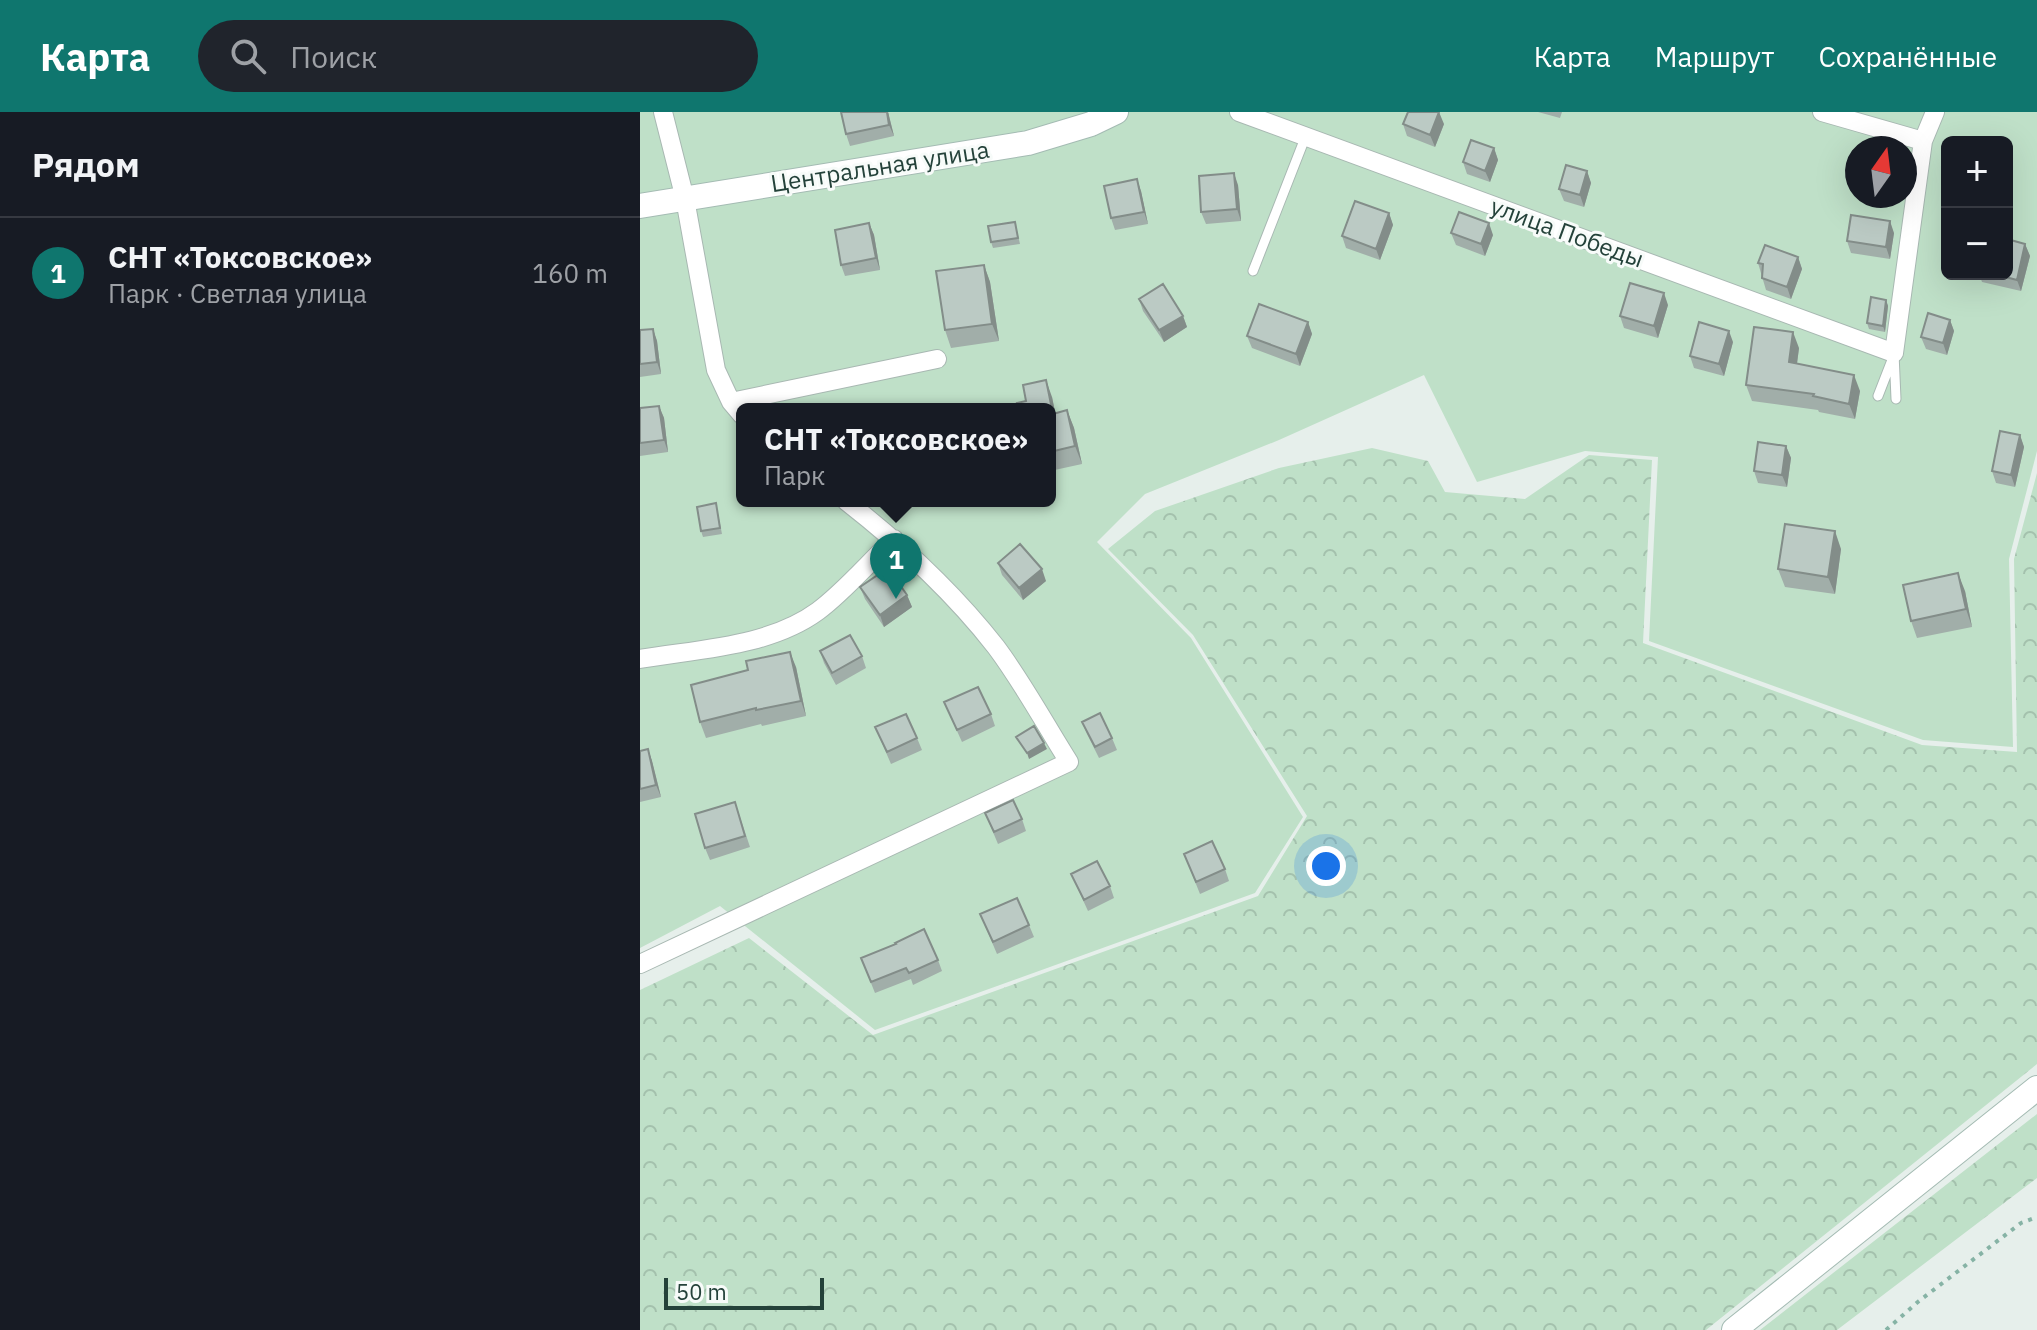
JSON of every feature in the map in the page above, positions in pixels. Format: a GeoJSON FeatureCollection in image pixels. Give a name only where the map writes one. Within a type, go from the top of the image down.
{"type":"FeatureCollection","features":[{"type":"Feature","properties":{"kind":"street"},"geometry":{"type":"LineString","coordinates":[[663,112],[685,199],[716,370],[736,409]]}},
{"type":"Feature","properties":{"kind":"street","name":"Центральная улица"},"geometry":{"type":"LineString","coordinates":[[640,206],[1028,143],[1091,124],[1116,112]]}},
{"type":"Feature","properties":{"kind":"street","name":"улица Победы"},"geometry":{"type":"LineString","coordinates":[[1239,112],[1894,353]]}},
{"type":"Feature","properties":{"kind":"street"},"geometry":{"type":"LineString","coordinates":[[1822,112],[1923,141]]}},
{"type":"Feature","properties":{"kind":"street"},"geometry":{"type":"LineString","coordinates":[[1894,353],[1923,141],[1935,112]]}},
{"type":"Feature","properties":{"kind":"street"},"geometry":{"type":"LineString","coordinates":[[760,403],[937,359]]}},
{"type":"Feature","properties":{"kind":"street"},"geometry":{"type":"LineString","coordinates":[[640,964],[1069,762],[997,649],[957,602],[894,539],[854,507]]}},
{"type":"Feature","properties":{"kind":"street"},"geometry":{"type":"LineString","coordinates":[[640,659],[742,642],[779,631],[817,611],[894,539]]}},
{"type":"Feature","properties":{"kind":"street"},"geometry":{"type":"LineString","coordinates":[[1734,1330],[2037,1088]]}},
{"type":"Feature","properties":{"kind":"lane"},"geometry":{"type":"LineString","coordinates":[[1253,271],[1305,138]]}},
{"type":"Feature","properties":{"kind":"lane"},"geometry":{"type":"LineString","coordinates":[[1878,396],[1894,353]]}},
{"type":"Feature","properties":{"kind":"lane"},"geometry":{"type":"LineString","coordinates":[[1894,353],[1896,399]]}},
{"type":"Feature","properties":{"kind":"path"},"geometry":{"type":"LineString","coordinates":[[1886,1330],[2021,1223],[2037,1217]]}},
{"type":"Feature","properties":{"kind":"green space"},"geometry":{"type":"Polygon","coordinates":[[[640,112],[2037,112],[2037,451],[2009,559],[2013,747],[1923,740],[1649,641],[1658,457],[1585,451],[1477,482],[1424,375],[1279,440],[1145,494],[1097,542],[1191,638],[1303,817],[1255,893],[875,1030],[720,906],[640,948],[640,112]]]}},
{"type":"Feature","properties":{"kind":"green space"},"geometry":{"type":"Polygon","coordinates":[[[1372,448],[1428,461],[1445,492],[1525,499],[1589,455],[1652,460],[1643,643],[1922,745],[2017,752],[2014,559],[2037,473],[2037,1064],[1706,1330],[640,1330],[640,990],[749,938],[873,1035],[1258,896],[1307,816],[1193,635],[1108,549],[1155,511],[1279,468],[1372,448]]]}},
{"type":"Feature","properties":{"kind":"green space"},"geometry":{"type":"Polygon","coordinates":[[[2037,1114],[2037,1178],[1837,1330],[1760,1330],[2037,1114]]]}},
{"type":"Feature","properties":{"kind":"building"},"geometry":{"type":"Polygon","coordinates":[[[841,112],[887,112],[889,125],[846,134],[841,112]]]}},
{"type":"Feature","properties":{"kind":"building"},"geometry":{"type":"Polygon","coordinates":[[[1408,112],[1439,112],[1430,135],[1403,124],[1408,112]]]}},
{"type":"Feature","properties":{"kind":"building"},"geometry":{"type":"Polygon","coordinates":[[[1471,140],[1494,148],[1485,171],[1463,162],[1471,140]]]}},
{"type":"Feature","properties":{"kind":"building"},"geometry":{"type":"Polygon","coordinates":[[[1566,165],[1587,171],[1580,195],[1559,189],[1566,165]]]}},
{"type":"Feature","properties":{"kind":"building"},"geometry":{"type":"Polygon","coordinates":[[[1234,173],[1237,209],[1201,212],[1199,176],[1234,173]]]}},
{"type":"Feature","properties":{"kind":"building"},"geometry":{"type":"Polygon","coordinates":[[[1137,179],[1144,212],[1111,218],[1104,186],[1137,179]]]}},
{"type":"Feature","properties":{"kind":"building"},"geometry":{"type":"Polygon","coordinates":[[[1355,201],[1389,213],[1376,249],[1342,236],[1355,201]]]}},
{"type":"Feature","properties":{"kind":"building"},"geometry":{"type":"Polygon","coordinates":[[[1459,212],[1489,223],[1481,244],[1451,233],[1459,212]]]}},
{"type":"Feature","properties":{"kind":"building"},"geometry":{"type":"Polygon","coordinates":[[[1851,215],[1890,221],[1886,247],[1847,241],[1851,215]]]}},
{"type":"Feature","properties":{"kind":"building"},"geometry":{"type":"Polygon","coordinates":[[[1015,222],[1018,238],[991,242],[988,226],[1015,222]]]}},
{"type":"Feature","properties":{"kind":"building"},"geometry":{"type":"Polygon","coordinates":[[[869,223],[876,258],[841,265],[835,230],[869,223]]]}},
{"type":"Feature","properties":{"kind":"building"},"geometry":{"type":"Polygon","coordinates":[[[2013,241],[2025,244],[2017,280],[2013,279],[2013,241]]]}},
{"type":"Feature","properties":{"kind":"building"},"geometry":{"type":"Polygon","coordinates":[[[1765,245],[1798,257],[1787,287],[1762,278],[1763,264],[1758,263],[1765,245]]]}},
{"type":"Feature","properties":{"kind":"building"},"geometry":{"type":"Polygon","coordinates":[[[984,265],[992,324],[945,330],[936,271],[984,265]]]}},
{"type":"Feature","properties":{"kind":"building"},"geometry":{"type":"Polygon","coordinates":[[[1630,283],[1664,293],[1654,326],[1620,316],[1630,283]]]}},
{"type":"Feature","properties":{"kind":"building"},"geometry":{"type":"Polygon","coordinates":[[[1163,284],[1183,316],[1159,330],[1139,299],[1163,284]]]}},
{"type":"Feature","properties":{"kind":"building"},"geometry":{"type":"Polygon","coordinates":[[[1871,297],[1886,300],[1883,326],[1867,323],[1871,297]]]}},
{"type":"Feature","properties":{"kind":"building"},"geometry":{"type":"Polygon","coordinates":[[[1259,304],[1308,322],[1296,354],[1247,336],[1259,304]]]}},
{"type":"Feature","properties":{"kind":"building"},"geometry":{"type":"Polygon","coordinates":[[[1928,313],[1950,320],[1943,343],[1921,337],[1928,313]]]}},
{"type":"Feature","properties":{"kind":"building"},"geometry":{"type":"Polygon","coordinates":[[[1699,322],[1729,331],[1719,364],[1690,356],[1699,322]]]}},
{"type":"Feature","properties":{"kind":"building"},"geometry":{"type":"Polygon","coordinates":[[[1754,327],[1793,332],[1789,362],[1854,375],[1849,404],[1814,394],[1746,385],[1754,327]]]}},
{"type":"Feature","properties":{"kind":"building"},"geometry":{"type":"Polygon","coordinates":[[[653,329],[657,362],[640,364],[640,330],[653,329]]]}},
{"type":"Feature","properties":{"kind":"building"},"geometry":{"type":"Polygon","coordinates":[[[1046,380],[1051,403],[1017,403],[1026,401],[1023,385],[1046,380]]]}},
{"type":"Feature","properties":{"kind":"building"},"geometry":{"type":"Polygon","coordinates":[[[659,406],[664,440],[640,443],[640,408],[659,406]]]}},
{"type":"Feature","properties":{"kind":"building"},"geometry":{"type":"Polygon","coordinates":[[[1067,410],[1075,446],[1056,451],[1056,413],[1067,410]]]}},
{"type":"Feature","properties":{"kind":"building"},"geometry":{"type":"Polygon","coordinates":[[[2000,431],[2020,435],[2011,475],[1992,471],[2000,431]]]}},
{"type":"Feature","properties":{"kind":"building"},"geometry":{"type":"Polygon","coordinates":[[[1758,442],[1786,446],[1782,475],[1754,471],[1758,442]]]}},
{"type":"Feature","properties":{"kind":"building"},"geometry":{"type":"Polygon","coordinates":[[[716,503],[720,528],[701,531],[697,507],[716,503]]]}},
{"type":"Feature","properties":{"kind":"building"},"geometry":{"type":"Polygon","coordinates":[[[1785,524],[1835,531],[1828,577],[1778,569],[1785,524]]]}},
{"type":"Feature","properties":{"kind":"building"},"geometry":{"type":"Polygon","coordinates":[[[1020,544],[1042,569],[1019,588],[998,563],[1020,544]]]}},
{"type":"Feature","properties":{"kind":"building"},"geometry":{"type":"Polygon","coordinates":[[[888,568],[907,595],[880,615],[860,587],[888,568]]]}},
{"type":"Feature","properties":{"kind":"building"},"geometry":{"type":"Polygon","coordinates":[[[1958,573],[1966,609],[1911,621],[1903,585],[1958,573]]]}},
{"type":"Feature","properties":{"kind":"building"},"geometry":{"type":"Polygon","coordinates":[[[850,635],[862,656],[832,673],[820,651],[850,635]]]}},
{"type":"Feature","properties":{"kind":"building"},"geometry":{"type":"Polygon","coordinates":[[[790,652],[801,701],[700,722],[691,685],[748,670],[746,661],[790,652]]]}},
{"type":"Feature","properties":{"kind":"building"},"geometry":{"type":"Polygon","coordinates":[[[978,687],[991,714],[957,730],[944,702],[978,687]]]}},
{"type":"Feature","properties":{"kind":"building"},"geometry":{"type":"Polygon","coordinates":[[[1100,713],[1112,738],[1095,747],[1082,722],[1100,713]]]}},
{"type":"Feature","properties":{"kind":"building"},"geometry":{"type":"Polygon","coordinates":[[[906,714],[917,738],[887,752],[875,727],[906,714]]]}},
{"type":"Feature","properties":{"kind":"building"},"geometry":{"type":"Polygon","coordinates":[[[1034,726],[1044,743],[1027,753],[1016,737],[1034,726]]]}},
{"type":"Feature","properties":{"kind":"building"},"geometry":{"type":"Polygon","coordinates":[[[648,749],[656,785],[640,789],[640,751],[648,749]]]}},
{"type":"Feature","properties":{"kind":"building"},"geometry":{"type":"Polygon","coordinates":[[[1013,800],[1022,819],[994,832],[985,813],[1013,800]]]}},
{"type":"Feature","properties":{"kind":"building"},"geometry":{"type":"Polygon","coordinates":[[[735,802],[745,836],[705,848],[695,814],[735,802]]]}},
{"type":"Feature","properties":{"kind":"building"},"geometry":{"type":"Polygon","coordinates":[[[1212,841],[1225,869],[1196,882],[1184,854],[1212,841]]]}},
{"type":"Feature","properties":{"kind":"building"},"geometry":{"type":"Polygon","coordinates":[[[1097,861],[1110,886],[1084,900],[1071,874],[1097,861]]]}},
{"type":"Feature","properties":{"kind":"building"},"geometry":{"type":"Polygon","coordinates":[[[1017,898],[1029,925],[993,942],[980,914],[1017,898]]]}},
{"type":"Feature","properties":{"kind":"building"},"geometry":{"type":"Polygon","coordinates":[[[924,929],[938,960],[909,973],[906,968],[871,982],[861,958],[924,929]]]}},
{"type":"Feature","properties":{"kind":"place","name":"СНТ «Токсовское»"},"geometry":{"type":"Point","coordinates":[896,599]}}]}
